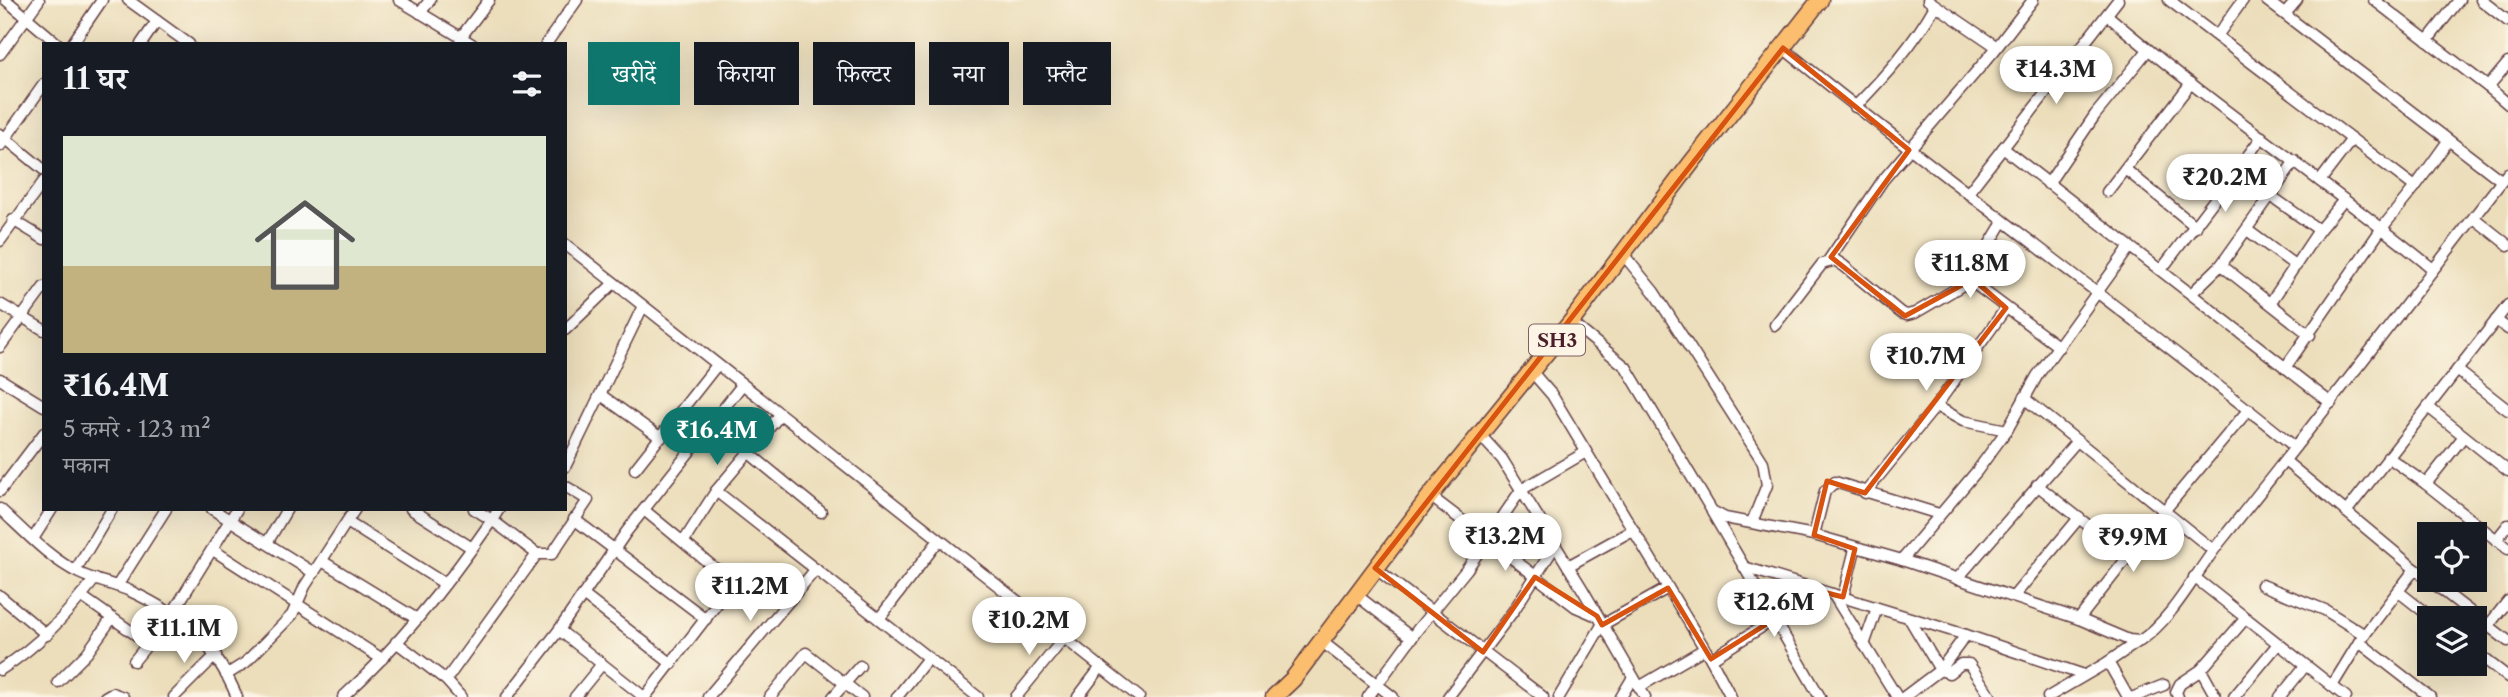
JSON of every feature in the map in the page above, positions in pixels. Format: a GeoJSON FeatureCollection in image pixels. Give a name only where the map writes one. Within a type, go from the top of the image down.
{"type":"FeatureCollection","features":[{"type":"Feature","properties":{"kind":"main road","name":"SH3"},"geometry":{"type":"LineString","coordinates":[[1285,692],[1430,496],[1571,323],[1692,162],[1820,0]]}},
{"type":"Feature","properties":{"kind":"street"},"geometry":{"type":"LineString","coordinates":[[6,0],[56,42]]}},
{"type":"Feature","properties":{"kind":"street"},"geometry":{"type":"LineString","coordinates":[[0,54],[39,0]]}},
{"type":"Feature","properties":{"kind":"street"},"geometry":{"type":"LineString","coordinates":[[73,42],[102,0]]}},
{"type":"Feature","properties":{"kind":"street"},"geometry":{"type":"LineString","coordinates":[[128,0],[186,42]]}},
{"type":"Feature","properties":{"kind":"street"},"geometry":{"type":"LineString","coordinates":[[398,0],[469,42]]}},
{"type":"Feature","properties":{"kind":"street"},"geometry":{"type":"LineString","coordinates":[[420,13],[429,0]]}},
{"type":"Feature","properties":{"kind":"street"},"geometry":{"type":"LineString","coordinates":[[461,37],[489,0]]}},
{"type":"Feature","properties":{"kind":"street"},"geometry":{"type":"LineString","coordinates":[[547,42],[577,0]]}},
{"type":"Feature","properties":{"kind":"street"},"geometry":{"type":"LineString","coordinates":[[1828,261],[1871,196],[1997,47],[2033,0]]}},
{"type":"Feature","properties":{"kind":"street"},"geometry":{"type":"LineString","coordinates":[[1968,193],[2118,0]]}},
{"type":"Feature","properties":{"kind":"street"},"geometry":{"type":"LineString","coordinates":[[2169,0],[2415,187]]}},
{"type":"Feature","properties":{"kind":"street"},"geometry":{"type":"LineString","coordinates":[[2217,36],[2243,0]]}},
{"type":"Feature","properties":{"kind":"street"},"geometry":{"type":"LineString","coordinates":[[2048,697],[2108,662],[2162,622],[2213,550],[2332,403],[2505,177],[2448,141],[2266,0]]}},
{"type":"Feature","properties":{"kind":"street"},"geometry":{"type":"LineString","coordinates":[[2285,14],[2297,0]]}},
{"type":"Feature","properties":{"kind":"street"},"geometry":{"type":"LineString","coordinates":[[2374,0],[2508,104]]}},
{"type":"Feature","properties":{"kind":"street"},"geometry":{"type":"LineString","coordinates":[[2427,41],[2459,0]]}},
{"type":"Feature","properties":{"kind":"street"},"geometry":{"type":"LineString","coordinates":[[2482,0],[2508,22]]}},
{"type":"Feature","properties":{"kind":"street"},"geometry":{"type":"LineString","coordinates":[[1855,107],[1918,34],[1932,3],[1997,47]]}},
{"type":"Feature","properties":{"kind":"street"},"geometry":{"type":"LineString","coordinates":[[2108,15],[2148,50],[2432,269]]}},
{"type":"Feature","properties":{"kind":"street"},"geometry":{"type":"LineString","coordinates":[[142,42],[157,21]]}},
{"type":"Feature","properties":{"kind":"street"},"geometry":{"type":"LineString","coordinates":[[1783,48],[1909,150],[2295,447]]}},
{"type":"Feature","properties":{"kind":"street"},"geometry":{"type":"LineString","coordinates":[[2048,184],[2095,116],[2148,50]]}},
{"type":"Feature","properties":{"kind":"street"},"geometry":{"type":"LineString","coordinates":[[2488,87],[2508,63]]}},
{"type":"Feature","properties":{"kind":"street"},"geometry":{"type":"LineString","coordinates":[[2108,192],[2191,83]]}},
{"type":"Feature","properties":{"kind":"street"},"geometry":{"type":"LineString","coordinates":[[42,87],[2,140],[42,169]]}},
{"type":"Feature","properties":{"kind":"street"},"geometry":{"type":"LineString","coordinates":[[2161,271],[2262,137]]}},
{"type":"Feature","properties":{"kind":"street"},"geometry":{"type":"LineString","coordinates":[[2320,181],[2352,139]]}},
{"type":"Feature","properties":{"kind":"street"},"geometry":{"type":"LineString","coordinates":[[2285,369],[2382,228],[2448,141]]}},
{"type":"Feature","properties":{"kind":"street"},"geometry":{"type":"LineString","coordinates":[[2003,148],[2332,403]]}},
{"type":"Feature","properties":{"kind":"street"},"geometry":{"type":"LineString","coordinates":[[2192,293],[2221,265],[2295,161]]}},
{"type":"Feature","properties":{"kind":"street"},"geometry":{"type":"LineString","coordinates":[[2124,169],[2196,227]]}},
{"type":"Feature","properties":{"kind":"street"},"geometry":{"type":"LineString","coordinates":[[0,241],[42,184]]}},
{"type":"Feature","properties":{"kind":"street"},"geometry":{"type":"LineString","coordinates":[[2271,196],[2319,230]]}},
{"type":"Feature","properties":{"kind":"street"},"geometry":{"type":"LineString","coordinates":[[2271,302],[2319,230],[2344,200]]}},
{"type":"Feature","properties":{"kind":"street"},"geometry":{"type":"LineString","coordinates":[[2474,218],[2508,245]]}},
{"type":"Feature","properties":{"kind":"street"},"geometry":{"type":"LineString","coordinates":[[13,220],[42,238]]}},
{"type":"Feature","properties":{"kind":"street"},"geometry":{"type":"LineString","coordinates":[[2003,222],[1973,272],[1973,279],[1976,285],[2059,347]]}},
{"type":"Feature","properties":{"kind":"street"},"geometry":{"type":"LineString","coordinates":[[2247,230],[2296,266]]}},
{"type":"Feature","properties":{"kind":"street"},"geometry":{"type":"LineString","coordinates":[[567,246],[1139,697]]}},
{"type":"Feature","properties":{"kind":"street"},"geometry":{"type":"LineString","coordinates":[[1902,560],[1977,471],[2007,430],[2037,376],[2129,248]]}},
{"type":"Feature","properties":{"kind":"street"},"geometry":{"type":"LineString","coordinates":[[1623,254],[1654,292],[1763,462],[1767,485],[1752,522]]}},
{"type":"Feature","properties":{"kind":"street"},"geometry":{"type":"LineString","coordinates":[[1776,325],[1822,264],[1828,261],[1835,260],[1844,266],[1901,313],[1907,315],[1973,279]]}},
{"type":"Feature","properties":{"kind":"street"},"geometry":{"type":"LineString","coordinates":[[2221,265],[2310,335]]}},
{"type":"Feature","properties":{"kind":"street"},"geometry":{"type":"LineString","coordinates":[[567,326],[614,283]]}},
{"type":"Feature","properties":{"kind":"street"},"geometry":{"type":"LineString","coordinates":[[0,347],[42,290]]}},
{"type":"Feature","properties":{"kind":"street"},"geometry":{"type":"LineString","coordinates":[[0,304],[42,329]]}},
{"type":"Feature","properties":{"kind":"street"},"geometry":{"type":"LineString","coordinates":[[2346,512],[2508,305]]}},
{"type":"Feature","properties":{"kind":"street"},"geometry":{"type":"LineString","coordinates":[[567,463],[643,306]]}},
{"type":"Feature","properties":{"kind":"street"},"geometry":{"type":"LineString","coordinates":[[1865,492],[1936,406],[2006,308]]}},
{"type":"Feature","properties":{"kind":"street"},"geometry":{"type":"LineString","coordinates":[[2496,320],[2508,329]]}},
{"type":"Feature","properties":{"kind":"street"},"geometry":{"type":"LineString","coordinates":[[1571,323],[1626,367],[1819,697]]}},
{"type":"Feature","properties":{"kind":"street"},"geometry":{"type":"LineString","coordinates":[[635,469],[717,365]]}},
{"type":"Feature","properties":{"kind":"street"},"geometry":{"type":"LineString","coordinates":[[2457,370],[2508,410]]}},
{"type":"Feature","properties":{"kind":"street"},"geometry":{"type":"LineString","coordinates":[[1532,372],[1552,395],[1731,697]]}},
{"type":"Feature","properties":{"kind":"street"},"geometry":{"type":"LineString","coordinates":[[0,379],[42,405]]}},
{"type":"Feature","properties":{"kind":"street"},"geometry":{"type":"LineString","coordinates":[[507,697],[644,510],[743,385]]}},
{"type":"Feature","properties":{"kind":"street"},"geometry":{"type":"LineString","coordinates":[[601,395],[661,438]]}},
{"type":"Feature","properties":{"kind":"street"},"geometry":{"type":"LineString","coordinates":[[2024,398],[2213,550]]}},
{"type":"Feature","properties":{"kind":"street"},"geometry":{"type":"LineString","coordinates":[[1936,406],[1963,421],[2007,430]]}},
{"type":"Feature","properties":{"kind":"street"},"geometry":{"type":"LineString","coordinates":[[2428,407],[2508,471]]}},
{"type":"Feature","properties":{"kind":"street"},"geometry":{"type":"LineString","coordinates":[[2079,619],[2127,556],[2249,409]]}},
{"type":"Feature","properties":{"kind":"street"},"geometry":{"type":"LineString","coordinates":[[684,541],[716,491],[780,415]]}},
{"type":"Feature","properties":{"kind":"street"},"geometry":{"type":"LineString","coordinates":[[1479,435],[1502,459],[1644,697]]}},
{"type":"Feature","properties":{"kind":"street"},"geometry":{"type":"LineString","coordinates":[[0,492],[42,436]]}},
{"type":"Feature","properties":{"kind":"street"},"geometry":{"type":"LineString","coordinates":[[2426,484],[2464,436]]}},
{"type":"Feature","properties":{"kind":"street"},"geometry":{"type":"LineString","coordinates":[[1957,579],[2077,441]]}},
{"type":"Feature","properties":{"kind":"street"},"geometry":{"type":"LineString","coordinates":[[1368,697],[1488,540],[1521,490],[1586,452]]}},
{"type":"Feature","properties":{"kind":"street"},"geometry":{"type":"LineString","coordinates":[[748,453],[821,512]]}},
{"type":"Feature","properties":{"kind":"street"},"geometry":{"type":"LineString","coordinates":[[2388,457],[2508,550]]}},
{"type":"Feature","properties":{"kind":"street"},"geometry":{"type":"LineString","coordinates":[[2285,461],[2415,569],[2508,641]]}},
{"type":"Feature","properties":{"kind":"street"},"geometry":{"type":"LineString","coordinates":[[1814,535],[1825,491],[1835,482],[1940,514]]}},
{"type":"Feature","properties":{"kind":"street"},"geometry":{"type":"LineString","coordinates":[[2036,485],[2127,556]]}},
{"type":"Feature","properties":{"kind":"street"},"geometry":{"type":"LineString","coordinates":[[477,511],[537,554],[552,554],[588,500],[567,487]]}},
{"type":"Feature","properties":{"kind":"street"},"geometry":{"type":"LineString","coordinates":[[716,491],[978,697]]}},
{"type":"Feature","properties":{"kind":"street"},"geometry":{"type":"LineString","coordinates":[[1430,496],[1535,577],[1600,621]]}},
{"type":"Feature","properties":{"kind":"street"},"geometry":{"type":"LineString","coordinates":[[0,509],[75,571],[117,586],[172,614],[200,635],[216,655],[237,697]]}},
{"type":"Feature","properties":{"kind":"street"},"geometry":{"type":"LineString","coordinates":[[559,629],[644,697],[733,583],[644,510]]}},
{"type":"Feature","properties":{"kind":"street"},"geometry":{"type":"LineString","coordinates":[[33,539],[51,511]]}},
{"type":"Feature","properties":{"kind":"street"},"geometry":{"type":"LineString","coordinates":[[75,571],[112,511]]}},
{"type":"Feature","properties":{"kind":"street"},"geometry":{"type":"LineString","coordinates":[[117,586],[165,511]]}},
{"type":"Feature","properties":{"kind":"street"},"geometry":{"type":"LineString","coordinates":[[215,511],[314,573]]}},
{"type":"Feature","properties":{"kind":"street"},"geometry":{"type":"LineString","coordinates":[[134,661],[172,614],[236,511]]}},
{"type":"Feature","properties":{"kind":"street"},"geometry":{"type":"LineString","coordinates":[[267,543],[286,511]]}},
{"type":"Feature","properties":{"kind":"street"},"geometry":{"type":"LineString","coordinates":[[414,511],[472,548]]}},
{"type":"Feature","properties":{"kind":"street"},"geometry":{"type":"LineString","coordinates":[[343,697],[383,659],[417,619],[498,511]]}},
{"type":"Feature","properties":{"kind":"street"},"geometry":{"type":"LineString","coordinates":[[1712,511],[1725,518],[1814,535],[1902,560],[2014,596],[2119,636],[2140,640]]}},
{"type":"Feature","properties":{"kind":"street"},"geometry":{"type":"LineString","coordinates":[[226,675],[245,663],[292,615],[350,513],[445,584]]}},
{"type":"Feature","properties":{"kind":"street"},"geometry":{"type":"LineString","coordinates":[[2014,596],[2079,518]]}},
{"type":"Feature","properties":{"kind":"street"},"geometry":{"type":"LineString","coordinates":[[574,519],[706,619]]}},
{"type":"Feature","properties":{"kind":"street"},"geometry":{"type":"LineString","coordinates":[[2496,540],[2508,526]]}},
{"type":"Feature","properties":{"kind":"street"},"geometry":{"type":"LineString","coordinates":[[1568,566],[1633,530]]}},
{"type":"Feature","properties":{"kind":"street"},"geometry":{"type":"LineString","coordinates":[[879,620],[939,540]]}},
{"type":"Feature","properties":{"kind":"street"},"geometry":{"type":"LineString","coordinates":[[1448,697],[1483,652],[1555,546]]}},
{"type":"Feature","properties":{"kind":"street"},"geometry":{"type":"LineString","coordinates":[[1855,548],[1838,596],[1864,645],[1897,697]]}},
{"type":"Feature","properties":{"kind":"street"},"geometry":{"type":"LineString","coordinates":[[213,550],[383,659]]}},
{"type":"Feature","properties":{"kind":"street"},"geometry":{"type":"LineString","coordinates":[[446,680],[537,554]]}},
{"type":"Feature","properties":{"kind":"street"},"geometry":{"type":"LineString","coordinates":[[322,561],[417,619]]}},
{"type":"Feature","properties":{"kind":"street"},"geometry":{"type":"LineString","coordinates":[[1744,567],[1966,635],[2084,675]]}},
{"type":"Feature","properties":{"kind":"street"},"geometry":{"type":"LineString","coordinates":[[1375,568],[1543,697]]}},
{"type":"Feature","properties":{"kind":"street"},"geometry":{"type":"LineString","coordinates":[[708,697],[816,569]]}},
{"type":"Feature","properties":{"kind":"street"},"geometry":{"type":"LineString","coordinates":[[2332,686],[2362,639],[2415,569]]}},
{"type":"Feature","properties":{"kind":"street"},"geometry":{"type":"LineString","coordinates":[[2194,576],[2346,697]]}},
{"type":"Feature","properties":{"kind":"street"},"geometry":{"type":"LineString","coordinates":[[0,670],[37,645],[95,579]]}},
{"type":"Feature","properties":{"kind":"street"},"geometry":{"type":"LineString","coordinates":[[2262,585],[2325,610],[2430,697]]}},
{"type":"Feature","properties":{"kind":"street"},"geometry":{"type":"LineString","coordinates":[[1559,697],[1600,621],[1668,588]]}},
{"type":"Feature","properties":{"kind":"street"},"geometry":{"type":"LineString","coordinates":[[1710,659],[1819,591]]}},
{"type":"Feature","properties":{"kind":"street"},"geometry":{"type":"LineString","coordinates":[[2399,592],[2417,606]]}},
{"type":"Feature","properties":{"kind":"street"},"geometry":{"type":"LineString","coordinates":[[1355,594],[1412,638]]}},
{"type":"Feature","properties":{"kind":"street"},"geometry":{"type":"LineString","coordinates":[[583,595],[671,664]]}},
{"type":"Feature","properties":{"kind":"street"},"geometry":{"type":"LineString","coordinates":[[0,596],[47,635]]}},
{"type":"Feature","properties":{"kind":"street"},"geometry":{"type":"LineString","coordinates":[[81,596],[149,644]]}},
{"type":"Feature","properties":{"kind":"street"},"geometry":{"type":"LineString","coordinates":[[2488,626],[2508,601]]}},
{"type":"Feature","properties":{"kind":"street"},"geometry":{"type":"LineString","coordinates":[[1864,645],[1877,608]]}},
{"type":"Feature","properties":{"kind":"street"},"geometry":{"type":"LineString","coordinates":[[58,682],[87,653],[112,618]]}},
{"type":"Feature","properties":{"kind":"street"},"geometry":{"type":"LineString","coordinates":[[1909,618],[1940,670],[1949,673],[1961,664],[1969,664],[1991,697]]}},
{"type":"Feature","properties":{"kind":"street"},"geometry":{"type":"LineString","coordinates":[[2178,697],[2176,692],[2180,684],[2201,670],[2245,619]]}},
{"type":"Feature","properties":{"kind":"street"},"geometry":{"type":"LineString","coordinates":[[1905,697],[1940,670],[1966,635]]}},
{"type":"Feature","properties":{"kind":"street"},"geometry":{"type":"LineString","coordinates":[[1016,697],[1065,637]]}},
{"type":"Feature","properties":{"kind":"street"},"geometry":{"type":"LineString","coordinates":[[1321,641],[1393,697]]}},
{"type":"Feature","properties":{"kind":"street"},"geometry":{"type":"LineString","coordinates":[[396,642],[446,680],[461,697]]}},
{"type":"Feature","properties":{"kind":"street"},"geometry":{"type":"LineString","coordinates":[[2234,697],[2278,644]]}},
{"type":"Feature","properties":{"kind":"street"},"geometry":{"type":"LineString","coordinates":[[1621,697],[1636,682],[1704,649]]}},
{"type":"Feature","properties":{"kind":"street"},"geometry":{"type":"LineString","coordinates":[[770,697],[806,653],[862,697]]}},
{"type":"Feature","properties":{"kind":"street"},"geometry":{"type":"LineString","coordinates":[[174,697],[216,655]]}},
{"type":"Feature","properties":{"kind":"street"},"geometry":{"type":"LineString","coordinates":[[897,697],[928,658]]}},
{"type":"Feature","properties":{"kind":"street"},"geometry":{"type":"LineString","coordinates":[[2487,661],[2508,677]]}},
{"type":"Feature","properties":{"kind":"street"},"geometry":{"type":"LineString","coordinates":[[2108,662],[2128,697]]}},
{"type":"Feature","properties":{"kind":"street"},"geometry":{"type":"LineString","coordinates":[[575,697],[602,664]]}},
{"type":"Feature","properties":{"kind":"street"},"geometry":{"type":"LineString","coordinates":[[833,697],[860,666]]}},
{"type":"Feature","properties":{"kind":"street"},"geometry":{"type":"LineString","coordinates":[[2282,697],[2305,666]]}},
{"type":"Feature","properties":{"kind":"street"},"geometry":{"type":"LineString","coordinates":[[1078,697],[1101,667]]}},
{"type":"Feature","properties":{"kind":"street"},"geometry":{"type":"LineString","coordinates":[[2201,670],[2216,697]]}},
{"type":"Feature","properties":{"kind":"street"},"geometry":{"type":"LineString","coordinates":[[2134,697],[2164,685]]}},
{"type":"Feature","properties":{"kind":"street"},"geometry":{"type":"LineString","coordinates":[[105,697],[113,693],[123,697]]}},
{"type":"Feature","properties":{"kind":"highlighted area"},"geometry":{"type":"Polygon","coordinates":[[[1783,48],[1909,150],[1831,257],[1905,316],[1973,279],[2006,308],[1865,493],[1827,481],[1814,535],[1855,549],[1843,597],[1819,591],[1711,659],[1668,588],[1602,625],[1597,616],[1535,577],[1483,652],[1375,568],[1783,48]]]}}]}
